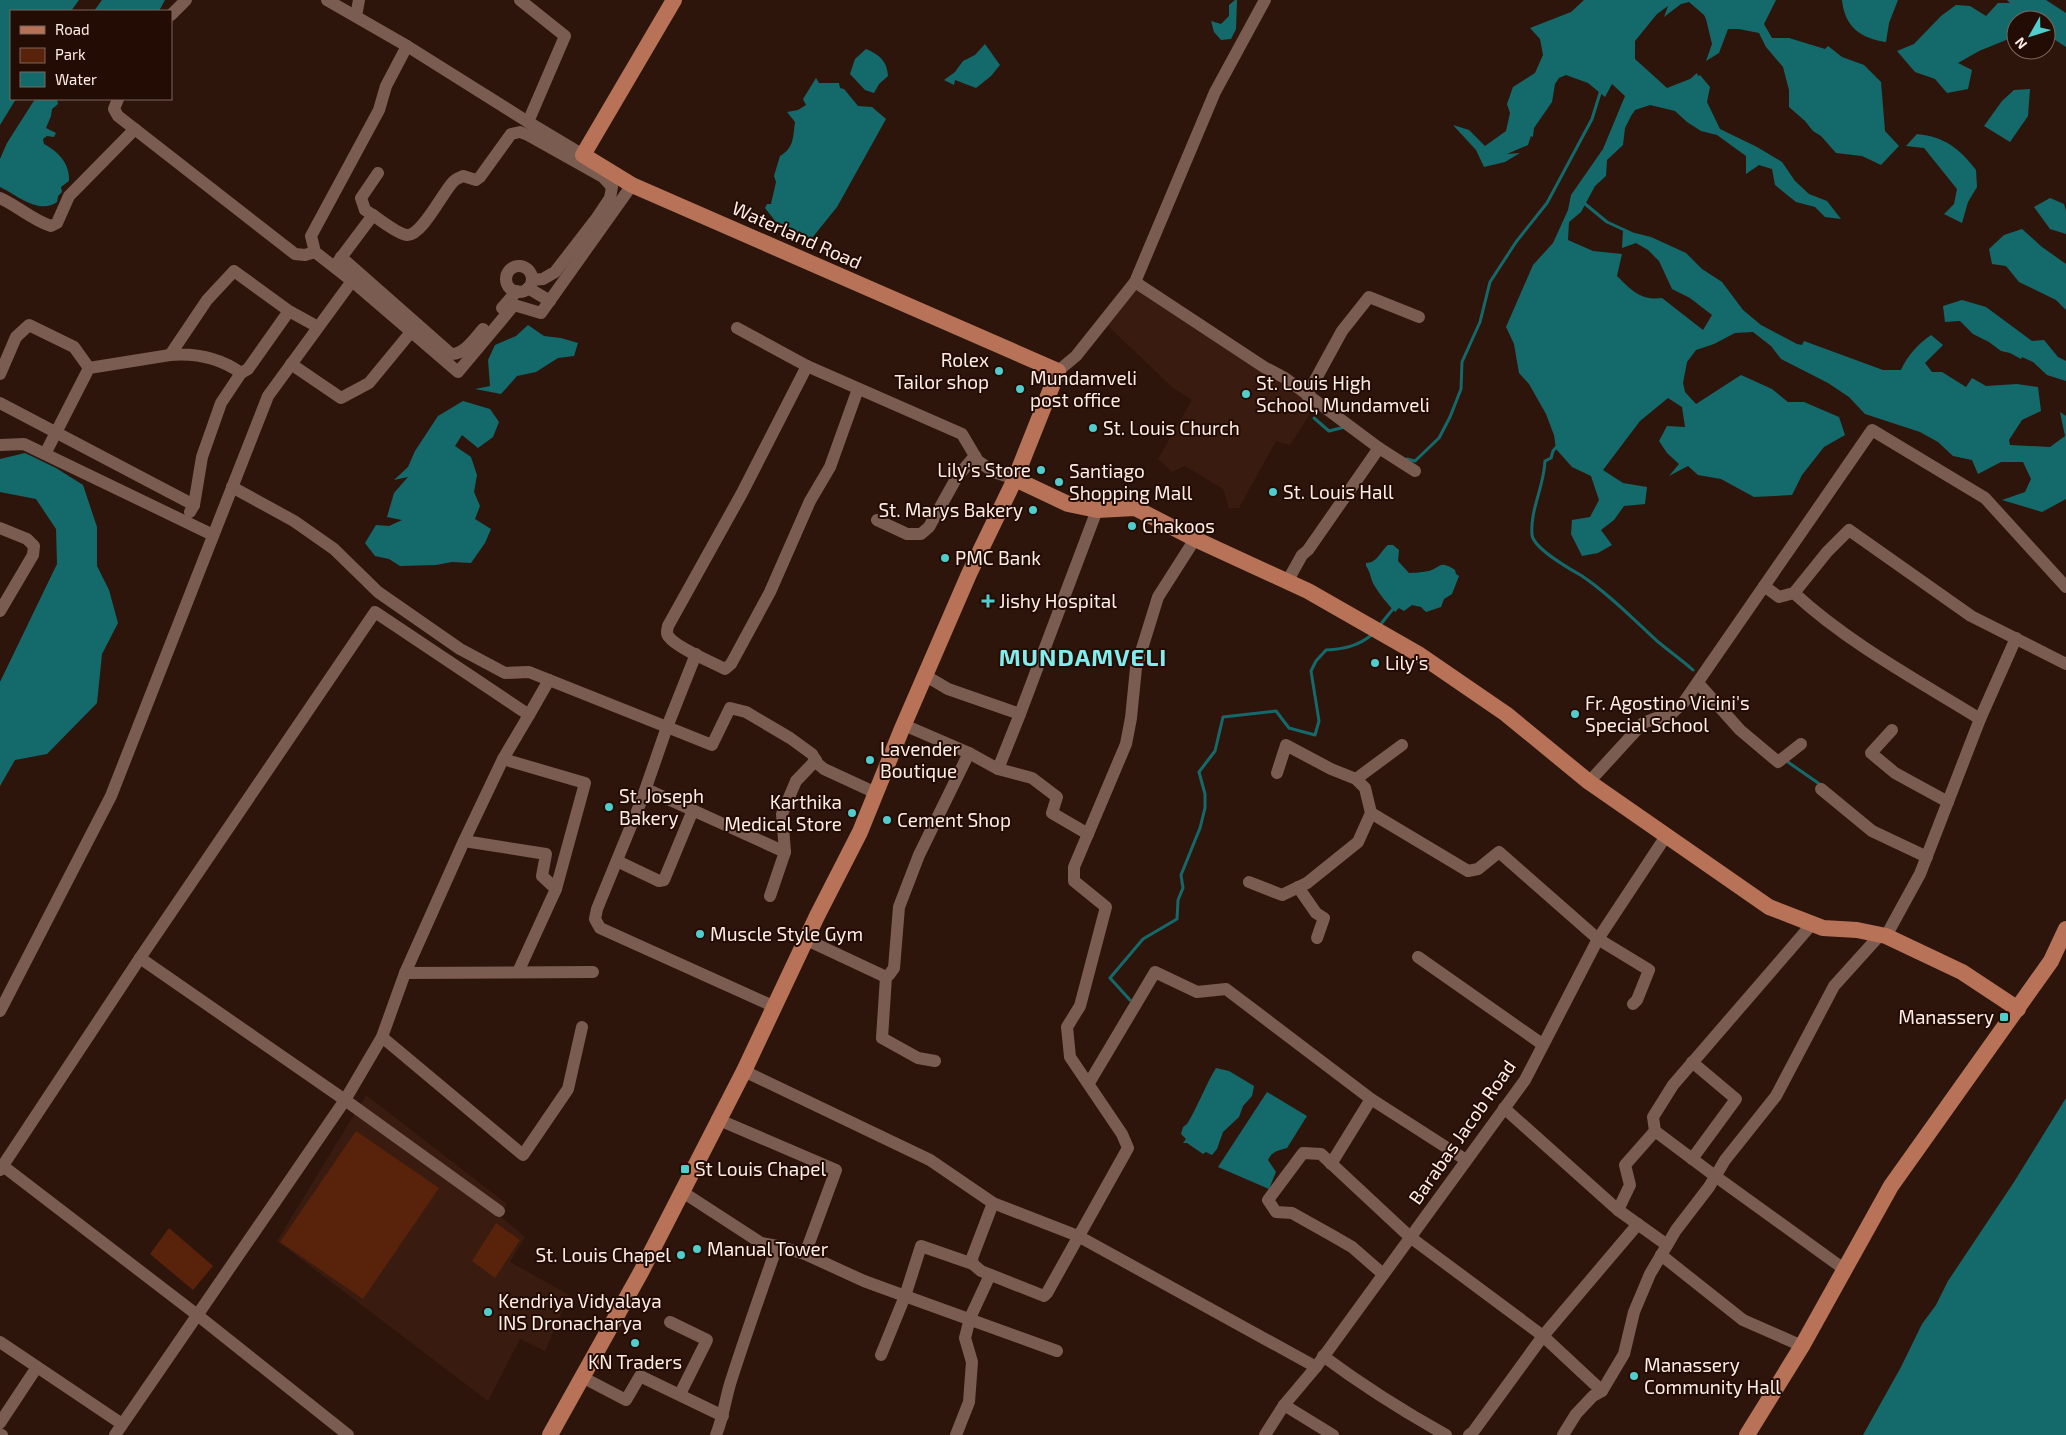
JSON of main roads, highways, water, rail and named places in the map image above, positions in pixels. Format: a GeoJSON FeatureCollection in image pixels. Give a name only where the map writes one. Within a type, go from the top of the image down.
{"type":"FeatureCollection","features":[{"type":"Feature","properties":{"kind":"main road","name":"Waterland Road"},"geometry":{"type":"LineString","coordinates":[[674,0],[583,155],[632,185],[1058,371],[1015,479]]}},
{"type":"Feature","properties":{"kind":"main road"},"geometry":{"type":"LineString","coordinates":[[550,1435],[633,1288],[775,1007],[860,832],[972,566],[1015,479],[1068,504],[1097,510],[1135,508],[1195,540],[1308,591],[1420,656],[1506,714],[1589,782],[1769,907],[1823,928],[1858,930],[1883,936],[1962,972],[2018,1009]]}},
{"type":"Feature","properties":{"kind":"main road"},"geometry":{"type":"LineString","coordinates":[[1747,1435],[1802,1346],[1891,1186],[1925,1135],[2051,961],[2066,929]]}},
{"type":"Feature","properties":{"kind":"water"},"geometry":{"type":"Polygon","coordinates":[[[0,0],[79,0],[72,10],[10,10],[10,100],[15,100],[0,125],[0,0]]]}},
{"type":"Feature","properties":{"kind":"water"},"geometry":{"type":"Polygon","coordinates":[[[102,0],[165,0],[160,10],[95,10],[102,0]]]}},
{"type":"Feature","properties":{"kind":"water"},"geometry":{"type":"Polygon","coordinates":[[[1237,0],[1236,29],[1231,39],[1221,40],[1214,32],[1211,21],[1221,24],[1229,16],[1229,5],[1237,0]]]}},
{"type":"Feature","properties":{"kind":"water"},"geometry":{"type":"Polygon","coordinates":[[[1584,0],[1776,0],[1764,24],[1772,38],[1789,38],[1825,49],[1828,46],[1842,57],[1864,65],[1881,82],[1885,131],[1899,146],[1881,165],[1862,156],[1836,153],[1821,136],[1813,131],[1789,107],[1789,90],[1783,67],[1766,47],[1759,33],[1728,29],[1719,53],[1706,61],[1712,44],[1704,15],[1689,2],[1681,4],[1664,17],[1668,6],[1657,14],[1635,41],[1635,59],[1667,88],[1690,79],[1697,73],[1698,76],[1700,75],[1710,87],[1707,102],[1720,129],[1782,162],[1795,181],[1809,194],[1827,201],[1841,219],[1825,217],[1815,207],[1796,202],[1775,185],[1772,169],[1759,165],[1746,174],[1746,156],[1717,135],[1701,131],[1675,111],[1650,105],[1635,110],[1631,116],[1625,128],[1623,145],[1607,160],[1606,176],[1595,186],[1581,212],[1569,222],[1568,240],[1593,251],[1622,254],[1617,276],[1627,286],[1642,296],[1662,298],[1703,330],[1712,315],[1690,298],[1672,289],[1659,261],[1648,250],[1636,243],[1622,248],[1623,230],[1651,237],[1686,253],[1702,269],[1722,282],[1743,310],[1761,325],[1797,344],[1802,345],[1804,341],[1883,370],[1901,370],[1913,351],[1931,335],[1943,345],[1925,363],[1932,372],[1942,372],[1966,387],[1972,378],[1986,386],[2017,384],[2038,387],[2041,411],[2022,420],[2009,440],[2010,445],[2050,447],[2065,436],[2060,412],[2066,416],[2066,499],[2042,512],[2002,500],[2025,492],[2031,479],[2023,462],[2001,462],[1978,474],[1972,460],[1953,456],[1938,442],[1920,432],[1865,414],[1849,397],[1828,383],[1781,359],[1771,346],[1753,332],[1735,333],[1714,344],[1696,350],[1687,362],[1683,383],[1685,392],[1696,404],[1741,375],[1772,389],[1788,402],[1804,402],[1839,417],[1845,435],[1824,447],[1802,475],[1792,495],[1754,497],[1721,479],[1698,475],[1688,466],[1669,476],[1679,464],[1667,453],[1659,441],[1667,426],[1685,427],[1682,407],[1668,398],[1640,421],[1603,470],[1623,483],[1647,487],[1645,504],[1624,506],[1614,520],[1601,530],[1612,545],[1598,553],[1582,556],[1571,534],[1572,520],[1590,517],[1599,500],[1591,476],[1572,467],[1556,449],[1554,435],[1546,414],[1529,384],[1519,373],[1514,344],[1506,327],[1533,265],[1553,243],[1568,210],[1571,195],[1603,149],[1625,96],[1612,84],[1605,97],[1588,83],[1566,75],[1559,78],[1555,84],[1552,102],[1534,128],[1533,137],[1531,136],[1528,145],[1507,154],[1520,153],[1505,162],[1484,167],[1476,150],[1453,125],[1469,130],[1485,146],[1506,131],[1510,113],[1507,104],[1513,87],[1535,73],[1543,55],[1540,39],[1530,28],[1571,12],[1584,0]]]}},
{"type":"Feature","properties":{"kind":"water"},"geometry":{"type":"Polygon","coordinates":[[[1842,0],[1898,0],[1889,23],[1886,42],[1869,38],[1855,30],[1846,17],[1842,0]]]}},
{"type":"Feature","properties":{"kind":"water"},"geometry":{"type":"Polygon","coordinates":[[[2007,0],[2046,0],[2066,13],[2066,47],[2056,40],[2056,10],[2006,10],[2006,40],[1979,51],[1958,63],[1972,70],[1968,89],[1947,93],[1935,79],[1915,72],[1897,51],[1914,44],[1941,16],[1956,5],[1970,6],[1986,16],[1998,3],[2010,3],[2007,0]]]}},
{"type":"Feature","properties":{"kind":"water"},"geometry":{"type":"Polygon","coordinates":[[[985,44],[1000,65],[991,76],[976,88],[955,80],[954,85],[944,80],[955,72],[963,61],[975,55],[985,44]]]}},
{"type":"Feature","properties":{"kind":"water"},"geometry":{"type":"Polygon","coordinates":[[[866,49],[882,59],[888,76],[879,84],[874,93],[865,90],[850,74],[855,59],[866,49]]]}},
{"type":"Feature","properties":{"kind":"water"},"geometry":{"type":"Polygon","coordinates":[[[816,78],[819,83],[839,83],[840,88],[844,89],[858,106],[872,107],[886,119],[837,207],[812,238],[805,236],[795,238],[776,222],[765,208],[767,204],[771,204],[776,182],[774,176],[780,156],[788,149],[793,137],[795,122],[787,112],[798,110],[806,105],[803,99],[816,78]]]}},
{"type":"Feature","properties":{"kind":"water"},"geometry":{"type":"Polygon","coordinates":[[[2030,89],[2028,116],[2010,142],[1984,126],[2002,101],[2014,90],[2030,89]]]}},
{"type":"Feature","properties":{"kind":"water"},"geometry":{"type":"Polygon","coordinates":[[[34,100],[57,100],[58,104],[52,109],[46,128],[56,133],[54,137],[47,136],[43,139],[44,144],[59,155],[68,169],[69,181],[61,187],[62,192],[58,196],[57,202],[43,206],[36,205],[0,187],[0,159],[7,143],[34,100]]]}},
{"type":"Feature","properties":{"kind":"water"},"geometry":{"type":"Polygon","coordinates":[[[1917,134],[1936,138],[1951,145],[1976,170],[1977,187],[1968,202],[1962,223],[1944,214],[1954,204],[1957,189],[1924,148],[1906,146],[1917,134]]]}},
{"type":"Feature","properties":{"kind":"water"},"geometry":{"type":"Polygon","coordinates":[[[2050,198],[2064,204],[2066,211],[2066,234],[2050,229],[2034,207],[2050,198]]]}},
{"type":"Feature","properties":{"kind":"water"},"geometry":{"type":"Polygon","coordinates":[[[2022,229],[2042,247],[2066,264],[2066,310],[2056,300],[2019,282],[2006,266],[1992,264],[1989,249],[2004,235],[2022,229]]]}},
{"type":"Feature","properties":{"kind":"water"},"geometry":{"type":"Polygon","coordinates":[[[1962,300],[1986,307],[2032,341],[2044,340],[2058,357],[2066,361],[2066,381],[2047,375],[2033,362],[2001,351],[1973,334],[1960,321],[1945,322],[1943,306],[1962,300]]]}},
{"type":"Feature","properties":{"kind":"water"},"geometry":{"type":"Polygon","coordinates":[[[528,325],[544,336],[578,343],[574,356],[558,358],[536,372],[517,376],[501,394],[475,389],[490,386],[488,360],[495,345],[516,336],[528,325]]]}},
{"type":"Feature","properties":{"kind":"water"},"geometry":{"type":"Polygon","coordinates":[[[463,401],[490,409],[499,422],[493,437],[478,448],[462,435],[455,446],[471,457],[477,475],[474,492],[480,506],[475,519],[491,529],[485,543],[471,563],[452,562],[436,565],[400,566],[389,559],[375,556],[365,543],[376,525],[389,526],[402,520],[387,517],[394,493],[408,477],[394,480],[408,467],[415,451],[438,416],[463,401]]]}},
{"type":"Feature","properties":{"kind":"water"},"geometry":{"type":"Polygon","coordinates":[[[25,453],[56,468],[83,485],[97,527],[97,566],[109,590],[118,623],[102,654],[97,703],[47,754],[15,760],[0,786],[0,682],[57,564],[56,529],[36,499],[0,492],[0,459],[25,453]]]}},
{"type":"Feature","properties":{"kind":"water"},"geometry":{"type":"Polygon","coordinates":[[[1388,545],[1393,545],[1399,550],[1398,561],[1409,573],[1429,571],[1441,565],[1446,565],[1455,570],[1459,576],[1452,594],[1444,599],[1441,607],[1426,612],[1421,607],[1412,605],[1404,611],[1399,608],[1395,612],[1381,596],[1374,585],[1366,563],[1376,559],[1388,545]]]}},
{"type":"Feature","properties":{"kind":"water"},"geometry":{"type":"Polygon","coordinates":[[[1216,1068],[1229,1071],[1254,1086],[1252,1096],[1243,1106],[1239,1117],[1223,1132],[1217,1149],[1212,1155],[1206,1152],[1203,1154],[1187,1143],[1183,1143],[1186,1139],[1181,1134],[1183,1127],[1191,1117],[1216,1068]]]}},
{"type":"Feature","properties":{"kind":"water"},"geometry":{"type":"Polygon","coordinates":[[[1267,1092],[1307,1116],[1287,1148],[1273,1153],[1268,1160],[1276,1172],[1269,1189],[1218,1167],[1267,1092]]]}},
{"type":"Feature","properties":{"kind":"water"},"geometry":{"type":"Polygon","coordinates":[[[2066,1098],[2066,1435],[1863,1435],[1901,1367],[1922,1324],[1936,1305],[1948,1281],[2014,1182],[2066,1098]]]}},
{"type":"Feature","properties":{"kind":"waterway"},"geometry":{"type":"LineString","coordinates":[[1407,459],[1415,461],[1439,438],[1461,389],[1462,362],[1480,322],[1490,282],[1516,242],[1547,203],[1592,119],[1601,90]]}},
{"type":"Feature","properties":{"kind":"waterway"},"geometry":{"type":"LineString","coordinates":[[1584,203],[1607,222],[1631,233]]}},
{"type":"Feature","properties":{"kind":"waterway"},"geometry":{"type":"LineString","coordinates":[[1314,418],[1329,431],[1345,427]]}},
{"type":"Feature","properties":{"kind":"waterway"},"geometry":{"type":"LineString","coordinates":[[1558,445],[1553,451],[1551,458],[1545,461],[1533,516],[1532,535],[1534,540],[1553,558],[1602,591],[1657,641],[1693,670]]}},
{"type":"Feature","properties":{"kind":"waterway"},"geometry":{"type":"LineString","coordinates":[[1380,625],[1393,609]]}},
{"type":"Feature","properties":{"kind":"waterway"},"geometry":{"type":"LineString","coordinates":[[1130,1000],[1110,978],[1143,939],[1177,919],[1178,900],[1183,888],[1181,875],[1200,828],[1205,808],[1205,794],[1199,772],[1215,751],[1223,717],[1276,711],[1289,728],[1315,735],[1319,721],[1311,671],[1316,661],[1326,650],[1351,646],[1373,634]]}},
{"type":"Feature","properties":{"kind":"waterway"},"geometry":{"type":"LineString","coordinates":[[1785,760],[1821,785]]}},
{"type":"Feature","properties":{"kind":"place","name":"Rolex Tailor shop"},"geometry":{"type":"Point","coordinates":[999,371]}},
{"type":"Feature","properties":{"kind":"place","name":"Mundamveli post office"},"geometry":{"type":"Point","coordinates":[1020,389]}},
{"type":"Feature","properties":{"kind":"place","name":"St. Louis High School, Mundamveli"},"geometry":{"type":"Point","coordinates":[1246,394]}},
{"type":"Feature","properties":{"kind":"place","name":"St. Louis Church"},"geometry":{"type":"Point","coordinates":[1093,428]}},
{"type":"Feature","properties":{"kind":"place","name":"Lily's Store"},"geometry":{"type":"Point","coordinates":[1041,470]}},
{"type":"Feature","properties":{"kind":"place","name":"Santiago Shopping Mall"},"geometry":{"type":"Point","coordinates":[1059,482]}},
{"type":"Feature","properties":{"kind":"place","name":"St. Louis Hall"},"geometry":{"type":"Point","coordinates":[1273,492]}},
{"type":"Feature","properties":{"kind":"place","name":"St. Marys Bakery"},"geometry":{"type":"Point","coordinates":[1033,510]}},
{"type":"Feature","properties":{"kind":"place","name":"Chakoos"},"geometry":{"type":"Point","coordinates":[1132,526]}},
{"type":"Feature","properties":{"kind":"place","name":"PMC Bank"},"geometry":{"type":"Point","coordinates":[945,558]}},
{"type":"Feature","properties":{"kind":"place","name":"Jishy Hospital"},"geometry":{"type":"Point","coordinates":[988,601]}},
{"type":"Feature","properties":{"kind":"place","name":"Lily's"},"geometry":{"type":"Point","coordinates":[1375,663]}},
{"type":"Feature","properties":{"kind":"place","name":"Fr. Agostino Vicini's Special School"},"geometry":{"type":"Point","coordinates":[1575,714]}},
{"type":"Feature","properties":{"kind":"place","name":"Lavender Boutique"},"geometry":{"type":"Point","coordinates":[870,760]}},
{"type":"Feature","properties":{"kind":"place","name":"St. Joseph Bakery"},"geometry":{"type":"Point","coordinates":[609,807]}},
{"type":"Feature","properties":{"kind":"place","name":"Karthika Medical Store"},"geometry":{"type":"Point","coordinates":[852,813]}},
{"type":"Feature","properties":{"kind":"place","name":"Cement Shop"},"geometry":{"type":"Point","coordinates":[887,820]}},
{"type":"Feature","properties":{"kind":"place","name":"Muscle Style Gym"},"geometry":{"type":"Point","coordinates":[700,934]}},
{"type":"Feature","properties":{"kind":"place","name":"Manassery"},"geometry":{"type":"Point","coordinates":[2004,1017]}},
{"type":"Feature","properties":{"kind":"place","name":"St Louis Chapel"},"geometry":{"type":"Point","coordinates":[685,1169]}},
{"type":"Feature","properties":{"kind":"place","name":"Manual Tower"},"geometry":{"type":"Point","coordinates":[697,1249]}},
{"type":"Feature","properties":{"kind":"place","name":"St. Louis Chapel"},"geometry":{"type":"Point","coordinates":[681,1255]}},
{"type":"Feature","properties":{"kind":"place","name":"Kendriya Vidyalaya INS Dronacharya"},"geometry":{"type":"Point","coordinates":[488,1312]}},
{"type":"Feature","properties":{"kind":"place","name":"KN Traders"},"geometry":{"type":"Point","coordinates":[635,1343]}},
{"type":"Feature","properties":{"kind":"place","name":"Manassery Community Hall"},"geometry":{"type":"Point","coordinates":[1634,1376]}},
{"type":"Feature","properties":{"kind":"district","name":"MUNDAMVELI"},"geometry":{"type":"Point","coordinates":[1083,658]}}]}
